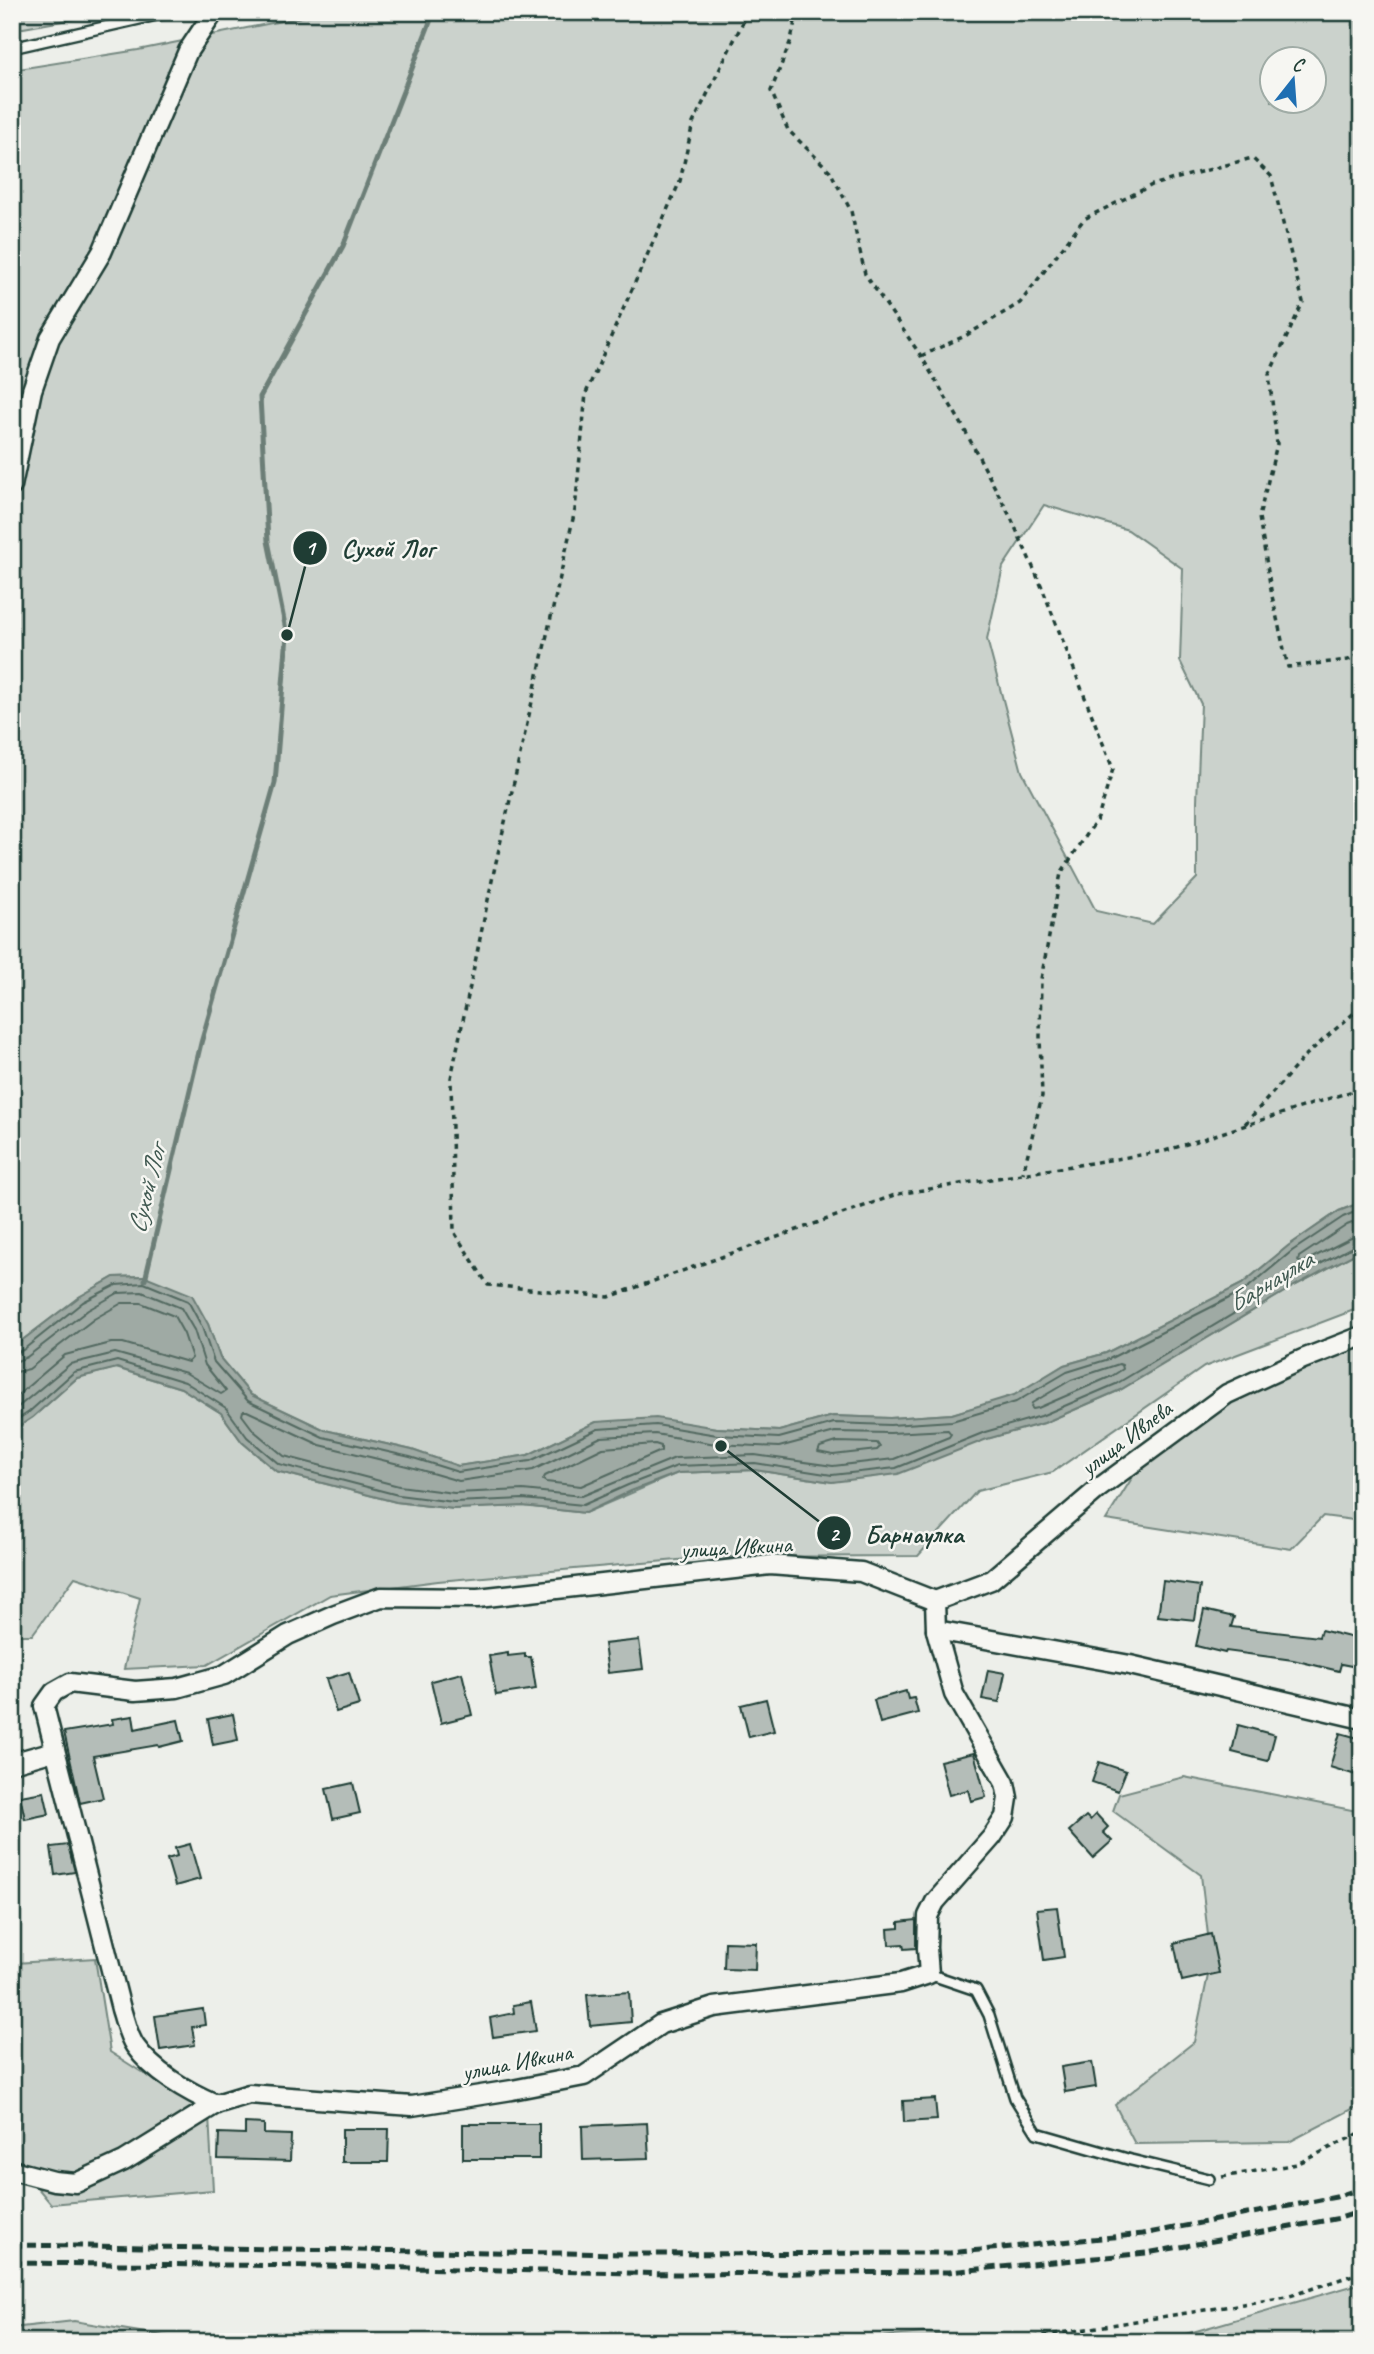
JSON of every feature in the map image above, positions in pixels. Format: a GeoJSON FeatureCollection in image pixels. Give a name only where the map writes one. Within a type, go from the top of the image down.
{"type":"FeatureCollection","features":[{"type":"Feature","properties":{"kind":"street"},"geometry":{"type":"LineString","coordinates":[[12,486],[32,390],[50,338],[102,252],[188,51],[214,12]]}},
{"type":"Feature","properties":{"kind":"street","name":"улица Ивлева"},"geometry":{"type":"LineString","coordinates":[[935,1601],[991,1580],[1098,1488],[1227,1394],[1303,1359],[1362,1336]]}},
{"type":"Feature","properties":{"kind":"street","name":"улица Ивкина"},"geometry":{"type":"LineString","coordinates":[[216,2104],[200,2098],[167,2075],[135,2045],[121,2009],[54,1751],[44,1706],[54,1692],[70,1684],[135,1691],[177,1688],[224,1675],[288,1635],[381,1597],[478,1598],[770,1565],[861,1572],[935,1601]]}},
{"type":"Feature","properties":{"kind":"street"},"geometry":{"type":"LineString","coordinates":[[929,1974],[928,1916],[935,1902],[992,1837],[1005,1817],[1007,1798],[1005,1783],[954,1694],[936,1630],[935,1601]]}},
{"type":"Feature","properties":{"kind":"street"},"geometry":{"type":"LineString","coordinates":[[936,1630],[1130,1665],[1362,1719]]}},
{"type":"Feature","properties":{"kind":"street"},"geometry":{"type":"LineString","coordinates":[[12,1763],[54,1751]]}},
{"type":"Feature","properties":{"kind":"street","name":"улица Ивкина"},"geometry":{"type":"LineString","coordinates":[[12,2170],[54,2181],[76,2183],[124,2161],[216,2104],[249,2094],[412,2106],[584,2076],[661,2024],[713,2007],[901,1983],[929,1974]]}},
{"type":"Feature","properties":{"kind":"lane"},"geometry":{"type":"LineString","coordinates":[[12,48],[170,12]]}},
{"type":"Feature","properties":{"kind":"lane"},"geometry":{"type":"LineString","coordinates":[[929,1974],[976,1990],[989,2015],[1015,2098],[1038,2133],[1209,2179]]}},
{"type":"Feature","properties":{"kind":"path"},"geometry":{"type":"LineString","coordinates":[[748,12],[693,123],[680,181],[586,393],[575,510],[494,871],[451,1078],[454,1233],[488,1285],[609,1297],[898,1194],[1165,1151],[1362,1088]]}},
{"type":"Feature","properties":{"kind":"path"},"geometry":{"type":"LineString","coordinates":[[797,12],[791,40],[771,91],[788,130],[830,172],[851,211],[865,274],[921,356],[961,423],[1011,518],[1041,584],[1113,769],[1098,818],[1060,873],[1041,979],[1042,1096],[1023,1174]]}},
{"type":"Feature","properties":{"kind":"path"},"geometry":{"type":"LineString","coordinates":[[921,356],[965,336],[1020,303],[1084,219],[1152,186],[1252,158],[1271,176],[1303,302],[1269,375],[1277,444],[1259,517],[1272,596],[1288,667],[1348,660],[1362,653]]}},
{"type":"Feature","properties":{"kind":"path"},"geometry":{"type":"LineString","coordinates":[[1243,1127],[1306,1055],[1362,1006]]}},
{"type":"Feature","properties":{"kind":"path"},"geometry":{"type":"LineString","coordinates":[[1209,2179],[1297,2164],[1362,2132]]}},
{"type":"Feature","properties":{"kind":"path"},"geometry":{"type":"LineString","coordinates":[[1004,2342],[1287,2297],[1362,2272]]}},
{"type":"Feature","properties":{"kind":"path"},"geometry":{"type":"LineString","coordinates":[[1084,2330],[1091,2342]]}},
{"type":"Feature","properties":{"kind":"shaded area"},"geometry":{"type":"Polygon","coordinates":[[[12,12],[113,12],[12,30],[12,12]]]}},
{"type":"Feature","properties":{"kind":"shaded area"},"geometry":{"type":"Polygon","coordinates":[[[326,12],[1362,12],[1362,1202],[1339,1211],[1288,1246],[1242,1284],[1106,1353],[1064,1365],[1014,1396],[952,1414],[890,1418],[833,1416],[779,1431],[596,1422],[528,1455],[458,1466],[412,1450],[325,1430],[251,1395],[220,1358],[208,1324],[145,1276],[114,1277],[79,1297],[12,1348],[12,70],[138,50],[326,12]],[[1044,505],[1003,567],[987,639],[1022,772],[1096,911],[1153,924],[1197,878],[1201,704],[1180,661],[1183,569],[1128,530],[1044,505]]]}},
{"type":"Feature","properties":{"kind":"shaded area"},"geometry":{"type":"Polygon","coordinates":[[[1362,1250],[1362,1307],[1204,1367],[1053,1472],[977,1491],[918,1556],[712,1557],[438,1581],[330,1595],[207,1665],[124,1669],[140,1598],[75,1577],[32,1635],[12,1635],[12,1431],[33,1417],[77,1378],[116,1368],[181,1388],[221,1413],[242,1442],[276,1471],[396,1502],[454,1509],[523,1506],[585,1513],[678,1473],[755,1470],[832,1482],[1044,1423],[1120,1390],[1294,1286],[1362,1250]]]}},
{"type":"Feature","properties":{"kind":"shaded area"},"geometry":{"type":"Polygon","coordinates":[[[1362,1338],[1362,1521],[1323,1516],[1291,1549],[1106,1520],[1137,1470],[1242,1386],[1362,1338]]]}},
{"type":"Feature","properties":{"kind":"shaded area"},"geometry":{"type":"Polygon","coordinates":[[[1184,1777],[1362,1812],[1362,2104],[1289,2142],[1135,2144],[1115,2105],[1194,2042],[1211,1961],[1201,1875],[1113,1811],[1119,1794],[1184,1777]]]}},
{"type":"Feature","properties":{"kind":"shaded area"},"geometry":{"type":"Polygon","coordinates":[[[95,1958],[110,2052],[209,2115],[213,2190],[51,2204],[12,2157],[12,2128],[19,2128],[15,1963],[95,1958]]]}},
{"type":"Feature","properties":{"kind":"shaded area"},"geometry":{"type":"Polygon","coordinates":[[[1362,2283],[1362,2342],[1158,2342],[1362,2283]]]}},
{"type":"Feature","properties":{"kind":"shaded area"},"geometry":{"type":"Polygon","coordinates":[[[74,2321],[199,2342],[12,2342],[12,2328],[74,2321]]]}},
{"type":"Feature","properties":{"kind":"shaded area"},"geometry":{"type":"Polygon","coordinates":[[[924,2333],[1040,2342],[825,2342],[924,2333]]]}},
{"type":"Feature","properties":{"kind":"water"},"geometry":{"type":"Polygon","coordinates":[[[1362,1202],[1362,1250],[1294,1286],[1120,1390],[1044,1423],[987,1439],[898,1474],[832,1482],[755,1470],[678,1473],[585,1513],[523,1506],[454,1509],[396,1502],[276,1471],[242,1442],[221,1413],[181,1388],[117,1368],[77,1378],[33,1417],[12,1431],[12,1348],[79,1297],[114,1277],[145,1276],[192,1295],[208,1324],[220,1358],[251,1395],[325,1430],[412,1450],[458,1466],[528,1455],[596,1422],[656,1418],[717,1428],[779,1431],[833,1416],[890,1418],[952,1414],[1014,1395],[1064,1365],[1106,1353],[1242,1284],[1288,1246],[1339,1211],[1362,1202]]]}},
{"type":"Feature","properties":{"kind":"building"},"geometry":{"type":"Polygon","coordinates":[[[1163,1581],[1200,1586],[1195,1620],[1158,1616],[1163,1581]]]}},
{"type":"Feature","properties":{"kind":"building"},"geometry":{"type":"Polygon","coordinates":[[[1204,1610],[1234,1617],[1231,1627],[1319,1637],[1321,1630],[1362,1640],[1362,1668],[1341,1664],[1339,1671],[1293,1660],[1225,1653],[1196,1646],[1204,1610]]]}},
{"type":"Feature","properties":{"kind":"building"},"geometry":{"type":"Polygon","coordinates":[[[639,1640],[643,1669],[608,1673],[604,1644],[639,1640]]]}},
{"type":"Feature","properties":{"kind":"building"},"geometry":{"type":"Polygon","coordinates":[[[508,1653],[508,1656],[525,1654],[525,1657],[531,1657],[536,1689],[496,1695],[489,1656],[508,1653]]]}},
{"type":"Feature","properties":{"kind":"building"},"geometry":{"type":"Polygon","coordinates":[[[988,1670],[1005,1673],[999,1702],[982,1699],[988,1670]]]}},
{"type":"Feature","properties":{"kind":"building"},"geometry":{"type":"Polygon","coordinates":[[[349,1672],[359,1705],[336,1712],[326,1679],[349,1672]]]}},
{"type":"Feature","properties":{"kind":"building"},"geometry":{"type":"Polygon","coordinates":[[[462,1673],[472,1715],[441,1723],[431,1681],[462,1673]]]}},
{"type":"Feature","properties":{"kind":"building"},"geometry":{"type":"Polygon","coordinates":[[[906,1691],[908,1699],[914,1698],[918,1713],[880,1723],[874,1700],[906,1691]]]}},
{"type":"Feature","properties":{"kind":"building"},"geometry":{"type":"Polygon","coordinates":[[[766,1699],[774,1731],[749,1737],[741,1705],[766,1699]]]}},
{"type":"Feature","properties":{"kind":"building"},"geometry":{"type":"Polygon","coordinates":[[[233,1714],[238,1740],[213,1745],[208,1719],[233,1714]]]}},
{"type":"Feature","properties":{"kind":"building"},"geometry":{"type":"Polygon","coordinates":[[[133,1716],[135,1729],[178,1720],[183,1741],[93,1756],[103,1798],[80,1803],[64,1732],[113,1724],[112,1719],[133,1716]]]}},
{"type":"Feature","properties":{"kind":"building"},"geometry":{"type":"Polygon","coordinates":[[[1238,1725],[1275,1735],[1268,1761],[1232,1752],[1238,1725]]]}},
{"type":"Feature","properties":{"kind":"building"},"geometry":{"type":"Polygon","coordinates":[[[1340,1733],[1362,1739],[1362,1777],[1330,1767],[1340,1733]]]}},
{"type":"Feature","properties":{"kind":"building"},"geometry":{"type":"Polygon","coordinates":[[[974,1753],[986,1797],[971,1801],[968,1790],[949,1795],[940,1761],[974,1753]]]}},
{"type":"Feature","properties":{"kind":"building"},"geometry":{"type":"Polygon","coordinates":[[[1099,1762],[1126,1771],[1118,1791],[1092,1782],[1099,1762]]]}},
{"type":"Feature","properties":{"kind":"building"},"geometry":{"type":"Polygon","coordinates":[[[353,1783],[360,1813],[333,1819],[326,1789],[353,1783]]]}},
{"type":"Feature","properties":{"kind":"building"},"geometry":{"type":"Polygon","coordinates":[[[44,1792],[49,1814],[25,1819],[20,1796],[44,1792]]]}},
{"type":"Feature","properties":{"kind":"building"},"geometry":{"type":"Polygon","coordinates":[[[1096,1814],[1108,1827],[1103,1832],[1112,1841],[1093,1858],[1069,1831],[1086,1816],[1090,1820],[1096,1814]]]}},
{"type":"Feature","properties":{"kind":"building"},"geometry":{"type":"Polygon","coordinates":[[[190,1844],[200,1879],[175,1886],[167,1859],[177,1856],[175,1848],[190,1844]]]}},
{"type":"Feature","properties":{"kind":"building"},"geometry":{"type":"Polygon","coordinates":[[[68,1845],[75,1872],[55,1875],[51,1847],[68,1845]]]}},
{"type":"Feature","properties":{"kind":"building"},"geometry":{"type":"Polygon","coordinates":[[[1057,1907],[1064,1957],[1044,1960],[1037,1909],[1057,1907]]]}},
{"type":"Feature","properties":{"kind":"building"},"geometry":{"type":"Polygon","coordinates":[[[916,1920],[916,1948],[904,1949],[903,1944],[889,1945],[888,1929],[899,1928],[899,1922],[916,1920]]]}},
{"type":"Feature","properties":{"kind":"building"},"geometry":{"type":"Polygon","coordinates":[[[1211,1934],[1219,1973],[1182,1981],[1174,1943],[1211,1934]]]}},
{"type":"Feature","properties":{"kind":"building"},"geometry":{"type":"Polygon","coordinates":[[[725,1942],[756,1943],[755,1970],[724,1969],[725,1942]]]}},
{"type":"Feature","properties":{"kind":"building"},"geometry":{"type":"Polygon","coordinates":[[[629,1992],[631,2022],[590,2026],[587,1995],[629,1992]]]}},
{"type":"Feature","properties":{"kind":"building"},"geometry":{"type":"Polygon","coordinates":[[[531,2002],[536,2031],[493,2037],[490,2018],[514,2013],[513,2005],[531,2002]]]}},
{"type":"Feature","properties":{"kind":"building"},"geometry":{"type":"Polygon","coordinates":[[[203,2009],[205,2025],[192,2027],[195,2045],[160,2050],[155,2016],[203,2009]]]}},
{"type":"Feature","properties":{"kind":"building"},"geometry":{"type":"Polygon","coordinates":[[[1092,2062],[1096,2087],[1065,2092],[1061,2067],[1092,2062]]]}},
{"type":"Feature","properties":{"kind":"building"},"geometry":{"type":"Polygon","coordinates":[[[935,2099],[937,2120],[904,2122],[903,2101],[935,2099]]]}},
{"type":"Feature","properties":{"kind":"building"},"geometry":{"type":"Polygon","coordinates":[[[245,2123],[264,2124],[264,2134],[291,2135],[290,2161],[218,2159],[219,2133],[245,2134],[245,2123]]]}},
{"type":"Feature","properties":{"kind":"building"},"geometry":{"type":"Polygon","coordinates":[[[647,2123],[649,2158],[583,2160],[582,2126],[647,2123]]]}},
{"type":"Feature","properties":{"kind":"building"},"geometry":{"type":"Polygon","coordinates":[[[463,2124],[539,2124],[539,2159],[463,2159],[463,2124]]]}},
{"type":"Feature","properties":{"kind":"building"},"geometry":{"type":"Polygon","coordinates":[[[342,2129],[389,2129],[388,2162],[342,2162],[342,2129]]]}},
{"type":"Feature","properties":{"kind":"waterway","name":"Сухой Лог"},"geometry":{"type":"LineString","coordinates":[[145,1280],[201,1043],[275,783],[287,635],[268,541],[260,397],[343,246],[430,22]]}},
{"type":"Feature","properties":{"kind":"railway"},"geometry":{"type":"LineString","coordinates":[[12,2245],[629,2254],[950,2253],[1143,2234],[1336,2197],[1362,2188]]}},
{"type":"Feature","properties":{"kind":"railway"},"geometry":{"type":"LineString","coordinates":[[12,2263],[324,2266],[673,2274],[948,2272],[1147,2253],[1340,2218],[1362,2211]]}},
{"type":"Feature","properties":{"kind":"place","name":"Сухой Лог"},"geometry":{"type":"Point","coordinates":[287,635]}},
{"type":"Feature","properties":{"kind":"place","name":"Барнаулка"},"geometry":{"type":"Point","coordinates":[721,1446]}}]}
